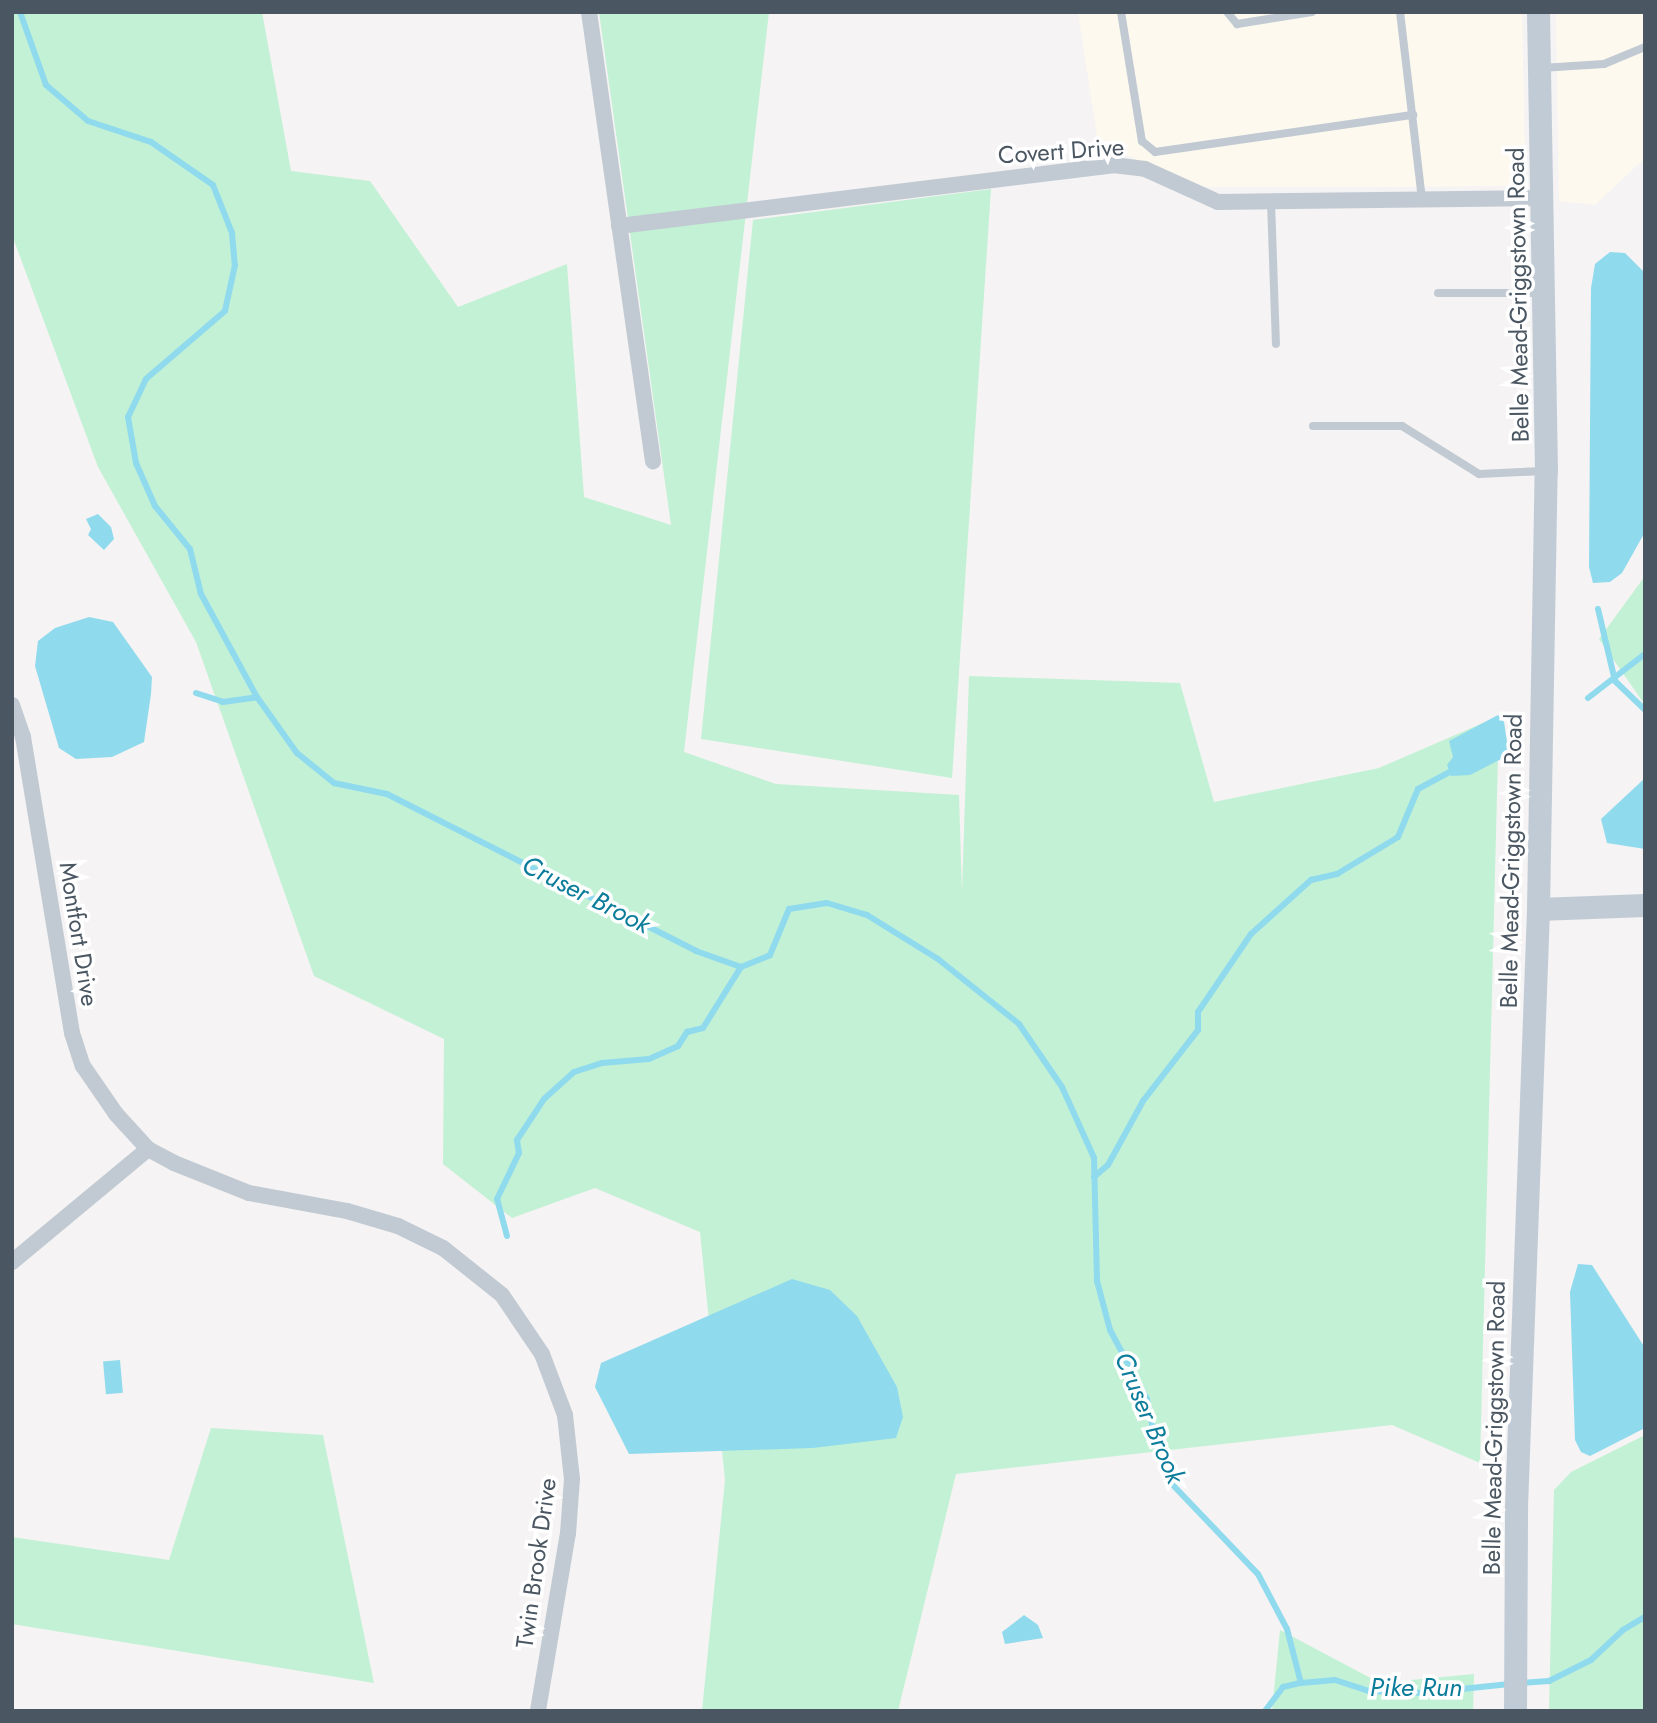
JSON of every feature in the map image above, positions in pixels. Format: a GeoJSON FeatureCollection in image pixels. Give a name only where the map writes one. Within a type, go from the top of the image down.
{"type":"FeatureCollection","features":[{"type":"Feature","properties":{"kind":"street"},"geometry":{"type":"LineString","coordinates":[[589,12],[653,461]]}},
{"type":"Feature","properties":{"kind":"street","name":"Belle Mead-Griggstown Road"},"geometry":{"type":"LineString","coordinates":[[1515,1706],[1516,1507],[1538,909],[1546,471],[1544,198],[1538,12]]}},
{"type":"Feature","properties":{"kind":"street","name":"Covert Drive"},"geometry":{"type":"LineString","coordinates":[[619,226],[1113,165],[1145,169],[1218,202],[1544,198]]}},
{"type":"Feature","properties":{"kind":"street","name":"Montfort Drive"},"geometry":{"type":"LineString","coordinates":[[12,705],[23,737],[72,1033],[83,1066],[116,1114],[148,1149],[249,1193]]}},
{"type":"Feature","properties":{"kind":"street"},"geometry":{"type":"LineString","coordinates":[[1538,909],[1645,905]]}},
{"type":"Feature","properties":{"kind":"street"},"geometry":{"type":"LineString","coordinates":[[12,1262],[148,1149]]}},
{"type":"Feature","properties":{"kind":"street","name":"Twin Brook Drive"},"geometry":{"type":"LineString","coordinates":[[249,1193],[348,1211],[398,1226],[443,1248],[502,1295],[542,1354],[565,1415],[572,1479],[568,1533],[538,1711]]}},
{"type":"Feature","properties":{"kind":"lane"},"geometry":{"type":"LineString","coordinates":[[1121,12],[1142,141],[1156,152],[1413,115]]}},
{"type":"Feature","properties":{"kind":"lane"},"geometry":{"type":"LineString","coordinates":[[1227,12],[1237,24],[1312,12]]}},
{"type":"Feature","properties":{"kind":"lane"},"geometry":{"type":"LineString","coordinates":[[1400,12],[1422,200]]}},
{"type":"Feature","properties":{"kind":"lane"},"geometry":{"type":"LineString","coordinates":[[1541,68],[1604,64],[1645,47]]}},
{"type":"Feature","properties":{"kind":"lane"},"geometry":{"type":"LineString","coordinates":[[1145,169],[1156,152]]}},
{"type":"Feature","properties":{"kind":"lane"},"geometry":{"type":"LineString","coordinates":[[1272,202],[1276,344]]}},
{"type":"Feature","properties":{"kind":"lane"},"geometry":{"type":"LineString","coordinates":[[1437,293],[1545,293]]}},
{"type":"Feature","properties":{"kind":"lane"},"geometry":{"type":"LineString","coordinates":[[1313,426],[1402,426],[1479,474],[1504,477],[1546,471]]}},
{"type":"Feature","properties":{"kind":"shaded area"},"geometry":{"type":"Polygon","coordinates":[[[1078,12],[1522,12],[1525,160],[1520,175],[1508,186],[1391,187],[1206,187],[1177,177],[1098,143],[1078,12]]]}},
{"type":"Feature","properties":{"kind":"shaded area"},"geometry":{"type":"Polygon","coordinates":[[[1556,12],[1645,12],[1645,158],[1595,205],[1559,201],[1556,12]]]}},
{"type":"Feature","properties":{"kind":"green space"},"geometry":{"type":"Polygon","coordinates":[[[12,12],[262,12],[291,171],[370,181],[458,307],[567,264],[584,497],[671,525],[599,12],[769,12],[684,752],[776,784],[959,795],[962,893],[969,676],[1180,683],[1214,802],[1379,768],[1499,716],[1480,1463],[1392,1425],[956,1474],[898,1711],[702,1711],[725,1480],[700,1232],[595,1188],[512,1218],[443,1164],[444,1039],[314,976],[196,642],[98,467],[12,235],[12,12]]]}},
{"type":"Feature","properties":{"kind":"green space"},"geometry":{"type":"Polygon","coordinates":[[[991,189],[952,778],[701,739],[753,220],[991,189]]]}},
{"type":"Feature","properties":{"kind":"green space"},"geometry":{"type":"Polygon","coordinates":[[[1645,576],[1645,705],[1599,639],[1645,576]]]}},
{"type":"Feature","properties":{"kind":"green space"},"geometry":{"type":"Polygon","coordinates":[[[211,1428],[323,1435],[374,1683],[12,1624],[12,1537],[169,1560],[211,1428]]]}},
{"type":"Feature","properties":{"kind":"green space"},"geometry":{"type":"Polygon","coordinates":[[[1645,1435],[1645,1711],[1549,1711],[1554,1490],[1571,1472],[1645,1435]]]}},
{"type":"Feature","properties":{"kind":"green space"},"geometry":{"type":"Polygon","coordinates":[[[1280,1630],[1380,1683],[1474,1674],[1473,1711],[1272,1711],[1280,1630]]]}},
{"type":"Feature","properties":{"kind":"water"},"geometry":{"type":"Polygon","coordinates":[[[1610,252],[1625,253],[1645,273],[1645,532],[1622,573],[1610,582],[1593,583],[1589,567],[1591,288],[1595,264],[1610,252]]]}},
{"type":"Feature","properties":{"kind":"water"},"geometry":{"type":"Polygon","coordinates":[[[98,514],[111,527],[114,539],[104,550],[88,535],[91,529],[86,519],[98,514]]]}},
{"type":"Feature","properties":{"kind":"water"},"geometry":{"type":"Polygon","coordinates":[[[89,617],[113,622],[152,677],[151,694],[144,742],[112,757],[76,759],[59,748],[35,666],[38,641],[55,628],[89,617]]]}},
{"type":"Feature","properties":{"kind":"water"},"geometry":{"type":"Polygon","coordinates":[[[1498,715],[1504,722],[1509,755],[1470,775],[1451,776],[1447,765],[1453,757],[1449,741],[1498,715]]]}},
{"type":"Feature","properties":{"kind":"water"},"geometry":{"type":"Polygon","coordinates":[[[1645,778],[1645,849],[1607,843],[1601,819],[1645,778]]]}},
{"type":"Feature","properties":{"kind":"water"},"geometry":{"type":"Polygon","coordinates":[[[1578,1264],[1592,1265],[1645,1348],[1645,1428],[1590,1456],[1581,1452],[1575,1440],[1570,1292],[1578,1264]]]}},
{"type":"Feature","properties":{"kind":"water"},"geometry":{"type":"Polygon","coordinates":[[[792,1279],[830,1290],[857,1316],[897,1387],[903,1417],[896,1438],[813,1448],[629,1454],[595,1387],[601,1363],[792,1279]]]}},
{"type":"Feature","properties":{"kind":"water"},"geometry":{"type":"Polygon","coordinates":[[[120,1360],[123,1393],[106,1394],[103,1361],[120,1360]]]}},
{"type":"Feature","properties":{"kind":"water"},"geometry":{"type":"Polygon","coordinates":[[[1024,1615],[1038,1625],[1043,1638],[1005,1644],[1002,1632],[1024,1615]]]}},
{"type":"Feature","properties":{"kind":"waterway","name":"Cruser Brook"},"geometry":{"type":"LineString","coordinates":[[20,12],[46,85],[88,121],[151,142],[213,185],[232,233],[235,265],[225,311],[146,379],[128,417],[136,463],[155,506],[190,549],[201,594],[257,697],[297,753],[334,783],[387,794],[696,951],[741,967],[770,955],[789,909],[827,903],[867,915],[938,959],[1019,1024],[1062,1087],[1094,1158],[1097,1281],[1110,1330],[1147,1399],[1157,1450],[1170,1482],[1258,1574],[1287,1629],[1301,1683]]}},
{"type":"Feature","properties":{"kind":"waterway"},"geometry":{"type":"LineString","coordinates":[[1598,609],[1615,681],[1645,710]]}},
{"type":"Feature","properties":{"kind":"waterway"},"geometry":{"type":"LineString","coordinates":[[1588,698],[1645,654]]}},
{"type":"Feature","properties":{"kind":"waterway"},"geometry":{"type":"LineString","coordinates":[[196,693],[223,702],[257,697]]}},
{"type":"Feature","properties":{"kind":"waterway"},"geometry":{"type":"LineString","coordinates":[[1094,1177],[1108,1165],[1143,1101],[1198,1030],[1198,1012],[1251,934],[1311,880],[1337,874],[1398,837],[1418,789],[1455,769]]}},
{"type":"Feature","properties":{"kind":"waterway"},"geometry":{"type":"LineString","coordinates":[[507,1236],[497,1199],[519,1153],[517,1140],[544,1099],[574,1072],[602,1063],[649,1059],[678,1046],[687,1032],[703,1028],[741,967]]}},
{"type":"Feature","properties":{"kind":"waterway","name":"Pike Run"},"geometry":{"type":"LineString","coordinates":[[1520,1683],[1549,1681],[1591,1660],[1623,1630],[1645,1617]]}},
{"type":"Feature","properties":{"kind":"waterway","name":"Pike Run"},"geometry":{"type":"LineString","coordinates":[[1265,1711],[1283,1687],[1301,1683],[1335,1680],[1369,1691],[1423,1693],[1510,1684]]}}]}
